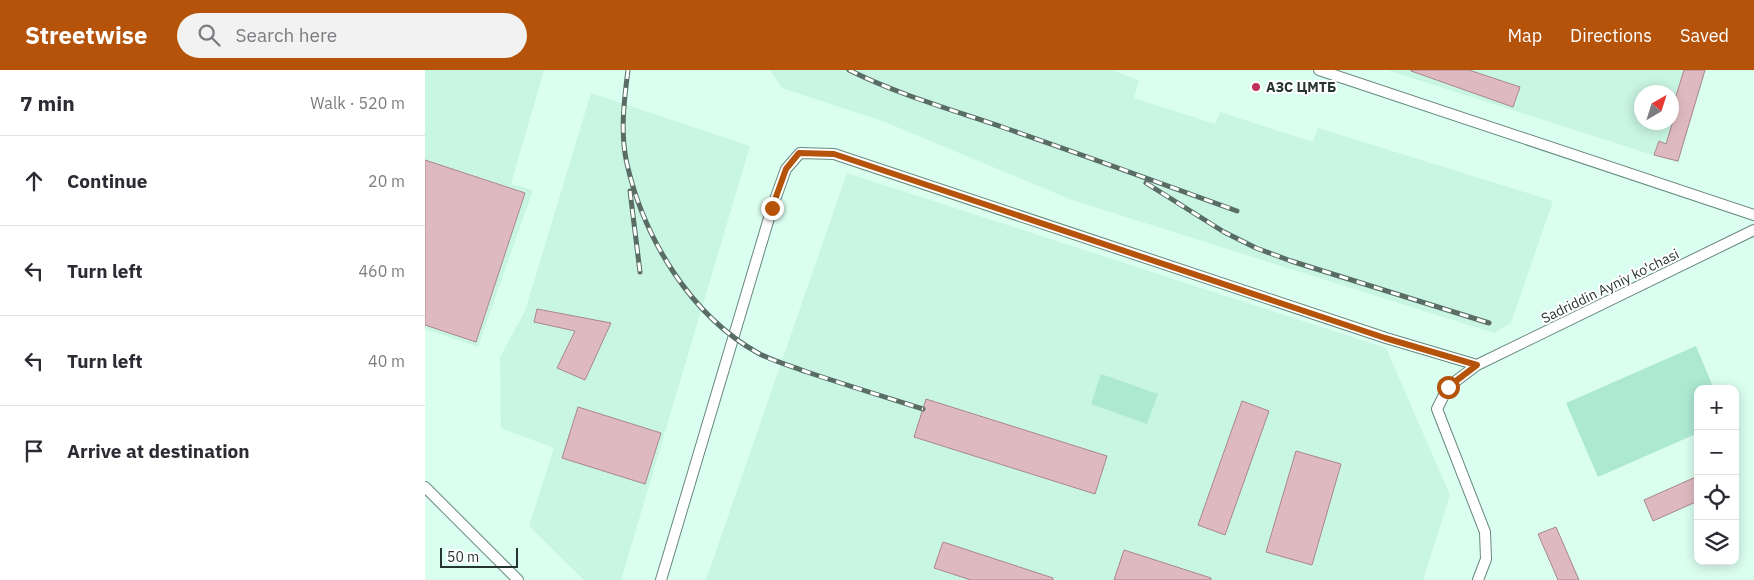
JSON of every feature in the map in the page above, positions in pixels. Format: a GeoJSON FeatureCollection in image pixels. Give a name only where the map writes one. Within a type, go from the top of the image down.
{"type":"FeatureCollection","features":[{"type":"Feature","properties":{"kind":"street"},"geometry":{"type":"LineString","coordinates":[[1319,70],[1754,215]]}},
{"type":"Feature","properties":{"kind":"street"},"geometry":{"type":"LineString","coordinates":[[661,580],[772,208],[786,169],[799,153],[834,154],[1385,338],[1477,365]]}},
{"type":"Feature","properties":{"kind":"street","name":"Sadriddin Ayniy ko'chasi"},"geometry":{"type":"LineString","coordinates":[[1479,580],[1486,559],[1485,532],[1437,409],[1448,387],[1477,365],[1754,230]]}},
{"type":"Feature","properties":{"kind":"street"},"geometry":{"type":"LineString","coordinates":[[425,487],[518,580]]}},
{"type":"Feature","properties":{"kind":"shaded area"},"geometry":{"type":"Polygon","coordinates":[[[425,70],[544,70],[511,184],[533,190],[478,347],[425,329],[425,70]]]}},
{"type":"Feature","properties":{"kind":"shaded area"},"geometry":{"type":"Polygon","coordinates":[[[770,70],[1113,70],[1139,81],[1134,98],[1215,124],[1220,112],[1313,142],[1318,128],[1553,201],[1511,323],[1494,333],[1072,200],[885,122],[782,88],[770,70]]]}},
{"type":"Feature","properties":{"kind":"shaded area"},"geometry":{"type":"Polygon","coordinates":[[[1387,70],[1706,70],[1678,163],[1387,70]]]}},
{"type":"Feature","properties":{"kind":"shaded area"},"geometry":{"type":"Polygon","coordinates":[[[591,93],[750,146],[621,580],[584,580],[529,526],[554,448],[501,428],[500,357],[525,311],[591,93]]]}},
{"type":"Feature","properties":{"kind":"shaded area"},"geometry":{"type":"Polygon","coordinates":[[[847,173],[1386,348],[1450,495],[1423,580],[706,580],[847,173]]]}},
{"type":"Feature","properties":{"kind":"shaded area"},"geometry":{"type":"Polygon","coordinates":[[[1696,346],[1712,385],[1694,385],[1694,435],[1598,477],[1566,403],[1696,346]]]}},
{"type":"Feature","properties":{"kind":"shaded area"},"geometry":{"type":"Polygon","coordinates":[[[1101,374],[1158,394],[1147,424],[1091,404],[1101,374]]]}},
{"type":"Feature","properties":{"kind":"building"},"geometry":{"type":"Polygon","coordinates":[[[1411,70],[1469,70],[1520,87],[1513,107],[1411,70]]]}},
{"type":"Feature","properties":{"kind":"building"},"geometry":{"type":"Polygon","coordinates":[[[1684,70],[1705,70],[1678,161],[1654,155],[1659,141],[1666,144],[1670,130],[1679,130],[1679,86],[1684,70]]]}},
{"type":"Feature","properties":{"kind":"building"},"geometry":{"type":"Polygon","coordinates":[[[425,160],[525,193],[476,342],[425,325],[425,160]]]}},
{"type":"Feature","properties":{"kind":"building"},"geometry":{"type":"Polygon","coordinates":[[[537,309],[611,323],[585,380],[557,368],[575,331],[534,322],[537,309]]]}},
{"type":"Feature","properties":{"kind":"building"},"geometry":{"type":"Polygon","coordinates":[[[926,399],[1107,456],[1095,494],[914,437],[926,399]]]}},
{"type":"Feature","properties":{"kind":"building"},"geometry":{"type":"Polygon","coordinates":[[[1242,401],[1269,411],[1225,535],[1198,525],[1242,401]]]}},
{"type":"Feature","properties":{"kind":"building"},"geometry":{"type":"Polygon","coordinates":[[[578,407],[661,433],[645,484],[562,458],[578,407]]]}},
{"type":"Feature","properties":{"kind":"building"},"geometry":{"type":"Polygon","coordinates":[[[1296,451],[1341,464],[1312,565],[1266,552],[1296,451]]]}},
{"type":"Feature","properties":{"kind":"building"},"geometry":{"type":"Polygon","coordinates":[[[1694,478],[1694,503],[1653,521],[1644,500],[1694,478]]]}},
{"type":"Feature","properties":{"kind":"building"},"geometry":{"type":"Polygon","coordinates":[[[1556,527],[1579,580],[1558,580],[1538,534],[1556,527]]]}},
{"type":"Feature","properties":{"kind":"building"},"geometry":{"type":"Polygon","coordinates":[[[943,542],[1053,578],[1053,580],[971,580],[934,568],[943,542]]]}},
{"type":"Feature","properties":{"kind":"building"},"geometry":{"type":"Polygon","coordinates":[[[1124,550],[1211,578],[1211,580],[1114,580],[1124,550]]]}},
{"type":"Feature","properties":{"kind":"railway"},"geometry":{"type":"LineString","coordinates":[[628,70],[623,129],[627,164],[645,219],[658,246],[673,272],[691,296],[711,318],[734,337],[764,356],[807,372],[923,409]]}},
{"type":"Feature","properties":{"kind":"railway"},"geometry":{"type":"LineString","coordinates":[[849,70],[907,95],[1063,148],[1237,211]]}},
{"type":"Feature","properties":{"kind":"railway"},"geometry":{"type":"LineString","coordinates":[[1146,183],[1224,232],[1256,248],[1291,261],[1489,323]]}},
{"type":"Feature","properties":{"kind":"railway"},"geometry":{"type":"LineString","coordinates":[[630,191],[640,272]]}},
{"type":"Feature","properties":{"kind":"place","name":"АЗС ЦМТБ"},"geometry":{"type":"Point","coordinates":[1256,87]}},
{"type":"Feature","properties":{"kind":"route"},"geometry":{"type":"LineString","coordinates":[[772,208],[786,169],[799,153],[834,154],[1385,338],[1477,365],[1448,387]]}}]}
